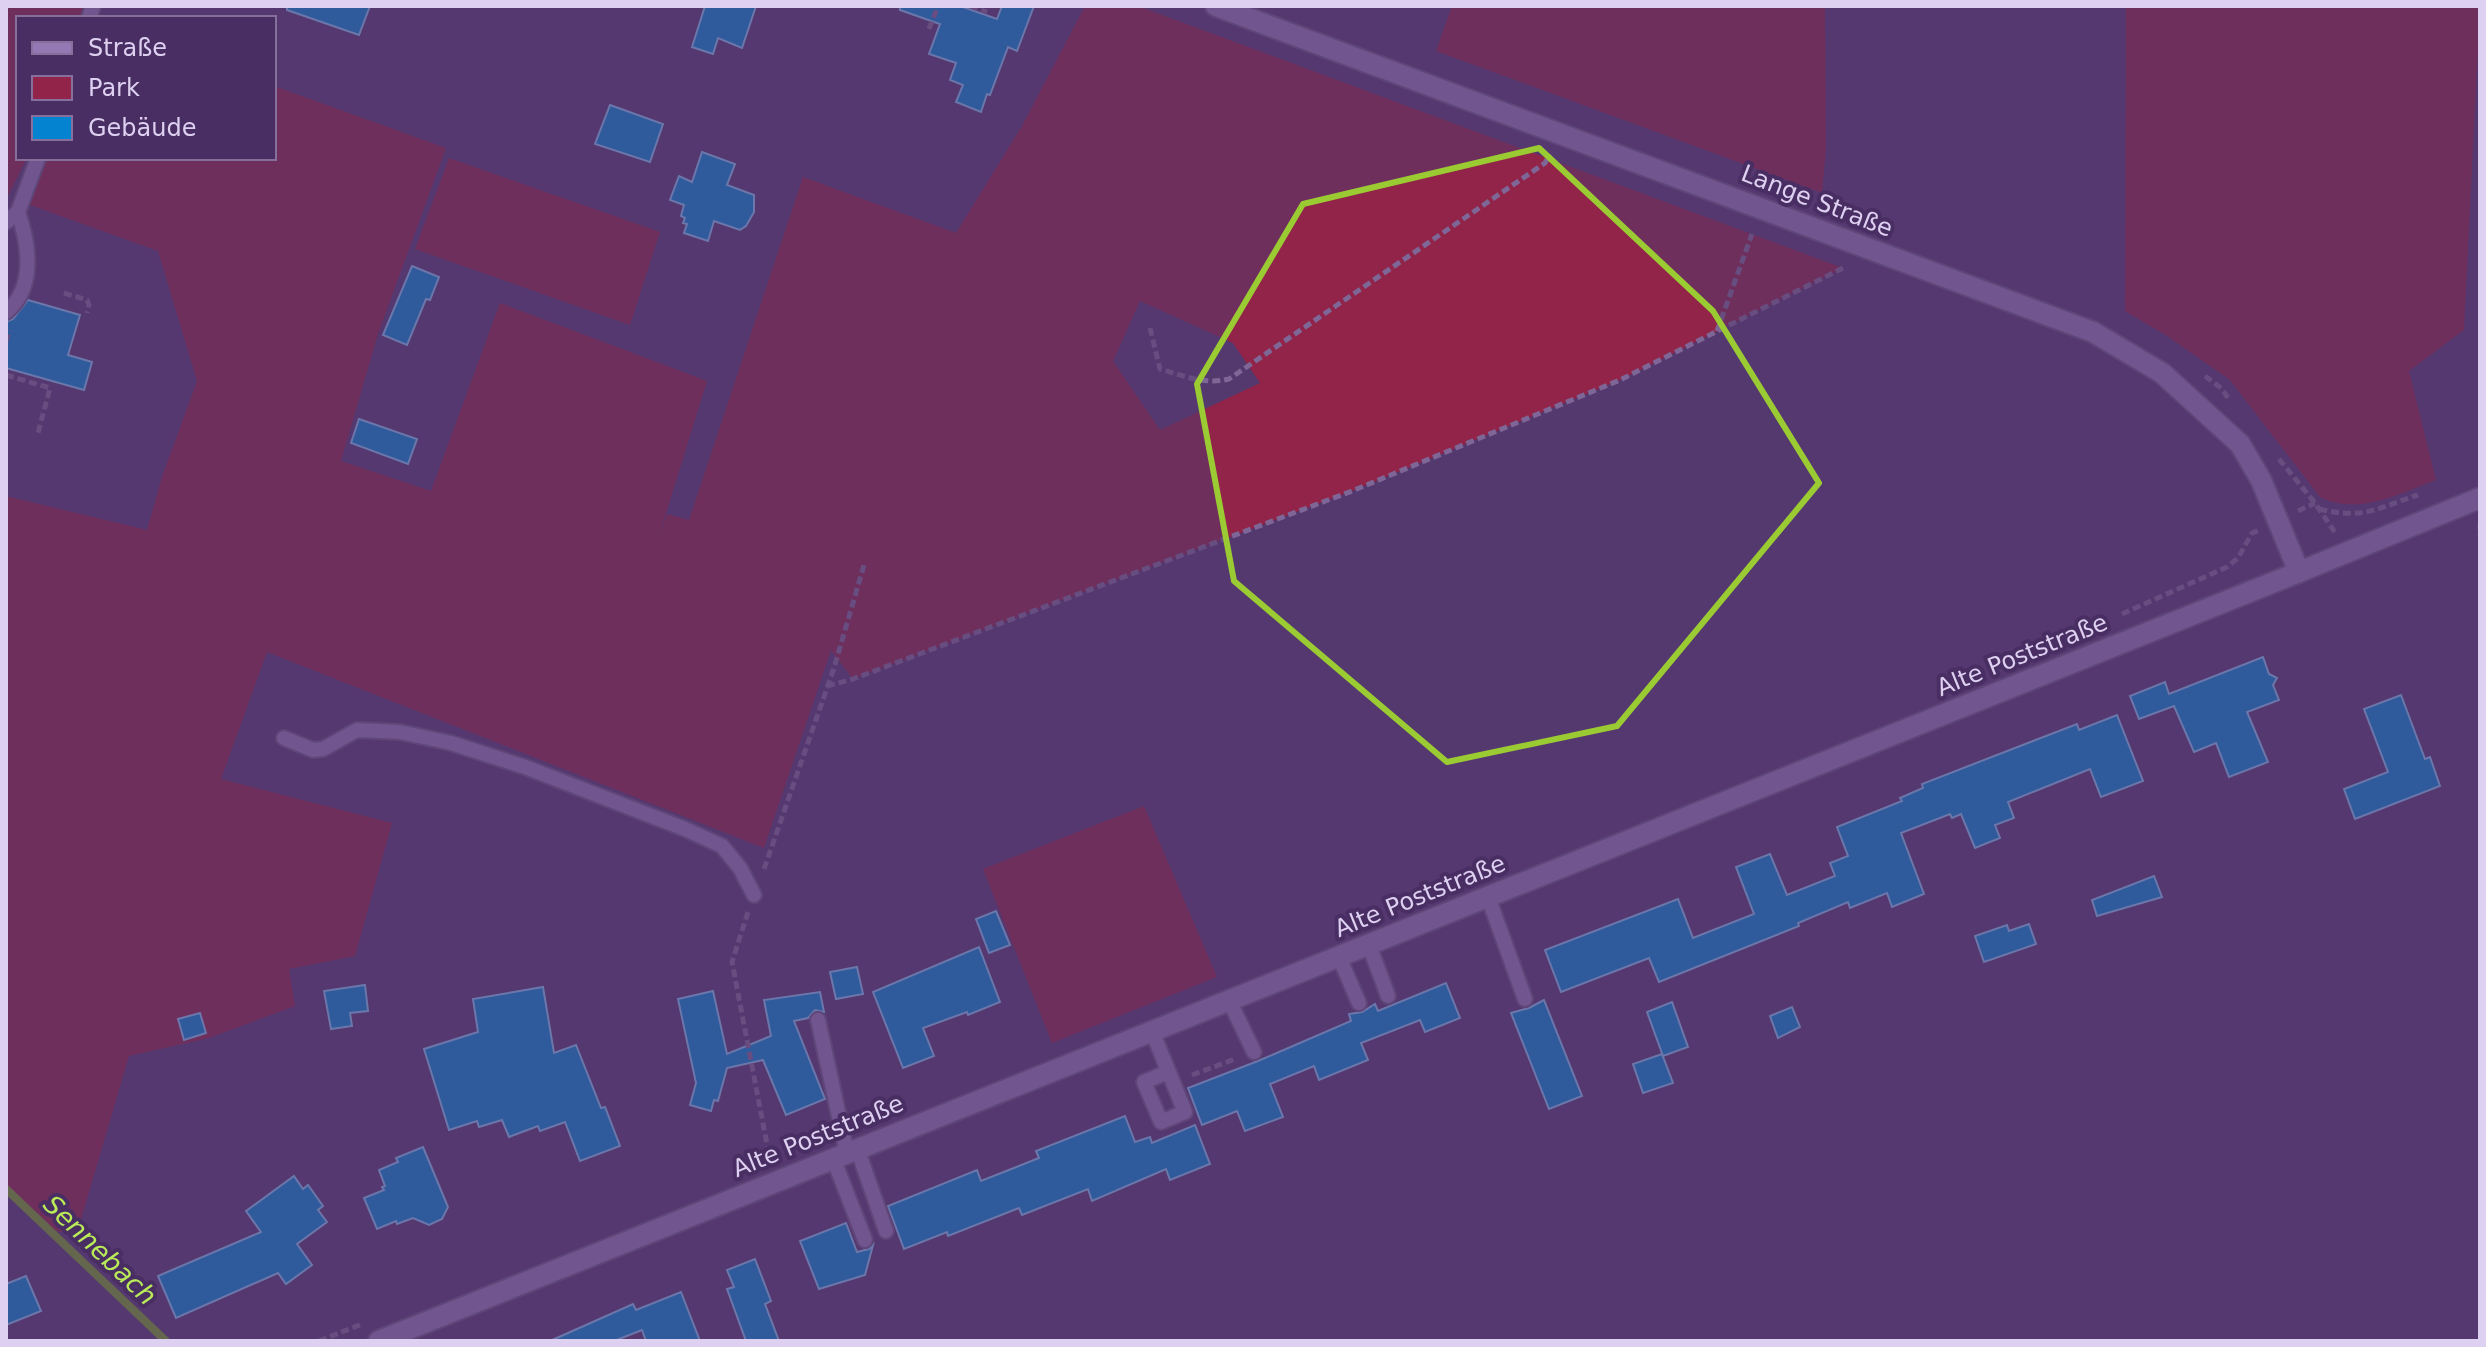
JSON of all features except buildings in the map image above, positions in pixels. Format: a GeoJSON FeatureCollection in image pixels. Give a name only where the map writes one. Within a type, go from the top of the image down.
{"type":"FeatureCollection","features":[{"type":"Feature","properties":{"kind":"street","name":"Lange Straße"},"geometry":{"type":"LineString","coordinates":[[1216,6],[2093,332],[2162,373],[2240,444],[2261,480],[2299,572]]}},
{"type":"Feature","properties":{"kind":"street","name":"Alte Poststraße"},"geometry":{"type":"LineString","coordinates":[[379,1341],[2480,498]]}},
{"type":"Feature","properties":{"kind":"lane"},"geometry":{"type":"LineString","coordinates":[[6,222],[18,212],[37,160]]}},
{"type":"Feature","properties":{"kind":"lane"},"geometry":{"type":"LineString","coordinates":[[6,312],[22,290],[27,271],[28,247],[18,212]]}},
{"type":"Feature","properties":{"kind":"lane"},"geometry":{"type":"LineString","coordinates":[[284,738],[313,750],[323,749],[357,730],[400,732],[451,743],[510,762],[722,846],[740,868],[754,895]]}},
{"type":"Feature","properties":{"kind":"lane"},"geometry":{"type":"LineString","coordinates":[[1488,897],[1525,999]]}},
{"type":"Feature","properties":{"kind":"lane"},"geometry":{"type":"LineString","coordinates":[[1369,945],[1388,996]]}},
{"type":"Feature","properties":{"kind":"lane"},"geometry":{"type":"LineString","coordinates":[[1339,957],[1359,1003]]}},
{"type":"Feature","properties":{"kind":"lane"},"geometry":{"type":"LineString","coordinates":[[1229,1000],[1254,1052]]}},
{"type":"Feature","properties":{"kind":"lane"},"geometry":{"type":"LineString","coordinates":[[818,1020],[865,1240]]}},
{"type":"Feature","properties":{"kind":"lane"},"geometry":{"type":"LineString","coordinates":[[1152,1031],[1170,1077]]}},
{"type":"Feature","properties":{"kind":"lane"},"geometry":{"type":"LineString","coordinates":[[846,1153],[886,1231]]}},
{"type":"Feature","properties":{"kind":"path"},"geometry":{"type":"LineString","coordinates":[[929,29],[938,6]]}},
{"type":"Feature","properties":{"kind":"path"},"geometry":{"type":"LineString","coordinates":[[970,6],[987,12]]}},
{"type":"Feature","properties":{"kind":"path"},"geometry":{"type":"LineString","coordinates":[[1150,328],[1160,369],[1214,383],[1229,379],[1545,163],[1548,158]]}},
{"type":"Feature","properties":{"kind":"path"},"geometry":{"type":"LineString","coordinates":[[1717,331],[1752,234]]}},
{"type":"Feature","properties":{"kind":"path"},"geometry":{"type":"LineString","coordinates":[[827,686],[853,679],[1352,491],[1620,380],[1843,268]]}},
{"type":"Feature","properties":{"kind":"path"},"geometry":{"type":"LineString","coordinates":[[64,293],[87,300],[87,313]]}},
{"type":"Feature","properties":{"kind":"path"},"geometry":{"type":"LineString","coordinates":[[6,375],[50,388],[38,433]]}},
{"type":"Feature","properties":{"kind":"path"},"geometry":{"type":"LineString","coordinates":[[2318,509],[2347,515],[2362,514],[2423,493]]}},
{"type":"Feature","properties":{"kind":"path"},"geometry":{"type":"LineString","coordinates":[[770,1161],[732,962],[827,686],[864,565]]}},
{"type":"Feature","properties":{"kind":"path"},"geometry":{"type":"LineString","coordinates":[[1170,1077],[1254,1052]]}},
{"type":"Feature","properties":{"kind":"highlighted area"},"geometry":{"type":"Polygon","coordinates":[[[1539,148],[1713,311],[1819,483],[1617,726],[1447,762],[1234,581],[1197,384],[1303,204],[1539,148]]]}},
{"type":"Feature","properties":{"kind":"green space"},"geometry":{"type":"Polygon","coordinates":[[[6,6],[85,6],[82,16],[16,16],[16,160],[26,160],[6,200],[6,6]]]}},
{"type":"Feature","properties":{"kind":"green space"},"geometry":{"type":"Polygon","coordinates":[[[1085,6],[1138,6],[1843,268],[1620,380],[1352,491],[853,679],[831,650],[764,848],[267,652],[221,779],[392,823],[355,956],[289,969],[295,1006],[209,1038],[129,1056],[77,1233],[52,1231],[6,1187],[6,496],[147,530],[162,477],[197,381],[158,251],[30,205],[46,160],[276,160],[276,87],[446,148],[378,334],[341,461],[431,491],[500,303],[707,381],[659,536],[667,514],[689,520],[803,177],[956,233],[1022,126],[1085,6]],[[1140,301],[1113,361],[1160,430],[1260,383],[1233,343],[1140,301]]]}},
{"type":"Feature","properties":{"kind":"green space"},"geometry":{"type":"Polygon","coordinates":[[[1452,6],[1825,6],[1826,148],[1822,193],[1436,51],[1452,6]]]}},
{"type":"Feature","properties":{"kind":"green space"},"geometry":{"type":"Polygon","coordinates":[[[2126,6],[2480,6],[2464,330],[2409,371],[2436,480],[2393,497],[2364,504],[2334,502],[2320,497],[2230,380],[2125,311],[2126,6]]]}},
{"type":"Feature","properties":{"kind":"green space"},"geometry":{"type":"Polygon","coordinates":[[[449,158],[660,232],[630,325],[415,249],[449,158]]]}},
{"type":"Feature","properties":{"kind":"green space"},"geometry":{"type":"Polygon","coordinates":[[[1144,806],[1217,977],[1052,1043],[983,869],[1144,806]]]}},
{"type":"Feature","properties":{"kind":"waterway","name":"Sennebach"},"geometry":{"type":"LineString","coordinates":[[6,1189],[166,1341]]}}]}
